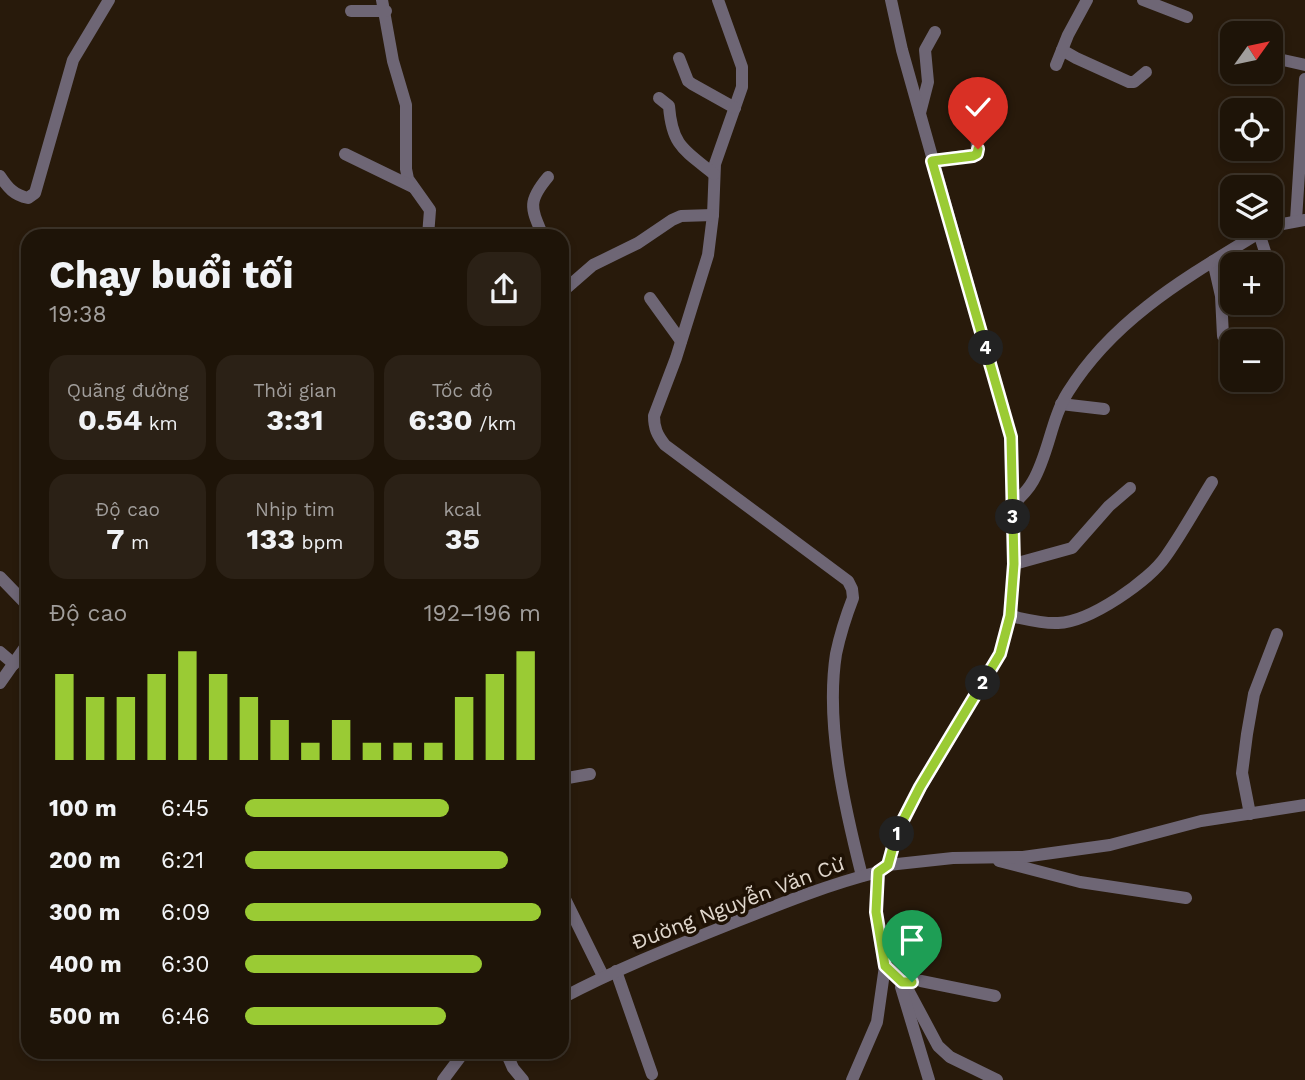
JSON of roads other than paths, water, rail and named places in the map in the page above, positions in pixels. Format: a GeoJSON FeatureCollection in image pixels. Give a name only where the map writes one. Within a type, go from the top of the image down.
{"type":"FeatureCollection","features":[{"type":"Feature","properties":{"kind":"street"},"geometry":{"type":"LineString","coordinates":[[0,176],[17,196],[27,198],[35,193],[73,60],[109,0]]}},
{"type":"Feature","properties":{"kind":"street"},"geometry":{"type":"LineString","coordinates":[[718,0],[744,78],[717,155],[708,255],[654,416],[657,435],[665,445],[848,582],[852,589],[853,598],[836,655],[834,715],[852,836],[862,876]]}},
{"type":"Feature","properties":{"kind":"street"},"geometry":{"type":"LineString","coordinates":[[852,1080],[877,1022],[885,966],[876,912],[883,869],[908,810],[1000,654],[1010,616],[1014,564],[1012,448],[1009,426],[932,161],[891,0]]}},
{"type":"Feature","properties":{"kind":"street"},"geometry":{"type":"LineString","coordinates":[[1056,65],[1087,0]]}},
{"type":"Feature","properties":{"kind":"street"},"geometry":{"type":"LineString","coordinates":[[1143,0],[1186,17]]}},
{"type":"Feature","properties":{"kind":"street"},"geometry":{"type":"LineString","coordinates":[[351,11],[384,6],[393,61],[406,105],[406,169],[413,187],[430,211],[429,229]]}},
{"type":"Feature","properties":{"kind":"street"},"geometry":{"type":"LineString","coordinates":[[920,113],[928,82],[925,50],[935,32]]}},
{"type":"Feature","properties":{"kind":"street"},"geometry":{"type":"LineString","coordinates":[[1062,50],[1129,82],[1134,82],[1146,72]]}},
{"type":"Feature","properties":{"kind":"street"},"geometry":{"type":"LineString","coordinates":[[679,58],[692,85],[735,108]]}},
{"type":"Feature","properties":{"kind":"street"},"geometry":{"type":"LineString","coordinates":[[1283,60],[1305,65]]}},
{"type":"Feature","properties":{"kind":"street"},"geometry":{"type":"LineString","coordinates":[[1283,225],[1300,220],[1305,79]]}},
{"type":"Feature","properties":{"kind":"street"},"geometry":{"type":"LineString","coordinates":[[932,161],[977,154],[976,112],[979,89]]}},
{"type":"Feature","properties":{"kind":"street"},"geometry":{"type":"LineString","coordinates":[[659,98],[669,106],[671,126],[677,143],[714,174]]}},
{"type":"Feature","properties":{"kind":"street"},"geometry":{"type":"LineString","coordinates":[[345,154],[413,187]]}},
{"type":"Feature","properties":{"kind":"street"},"geometry":{"type":"LineString","coordinates":[[540,229],[532,206],[548,177]]}},
{"type":"Feature","properties":{"kind":"street"},"geometry":{"type":"LineString","coordinates":[[569,282],[593,265],[638,243],[671,220],[681,216],[713,215]]}},
{"type":"Feature","properties":{"kind":"street"},"geometry":{"type":"LineString","coordinates":[[1012,505],[1035,479],[1061,404],[1094,355],[1132,316],[1251,238]]}},
{"type":"Feature","properties":{"kind":"street"},"geometry":{"type":"LineString","coordinates":[[1213,261],[1221,296],[1223,329]]}},
{"type":"Feature","properties":{"kind":"street"},"geometry":{"type":"LineString","coordinates":[[650,298],[681,341]]}},
{"type":"Feature","properties":{"kind":"street"},"geometry":{"type":"LineString","coordinates":[[1061,404],[1104,409]]}},
{"type":"Feature","properties":{"kind":"street"},"geometry":{"type":"LineString","coordinates":[[1010,616],[1058,623],[1073,621],[1105,608],[1165,558],[1212,482]]}},
{"type":"Feature","properties":{"kind":"street"},"geometry":{"type":"LineString","coordinates":[[1014,564],[1072,548],[1109,506],[1130,488]]}},
{"type":"Feature","properties":{"kind":"street"},"geometry":{"type":"LineString","coordinates":[[0,577],[21,599]]}},
{"type":"Feature","properties":{"kind":"street"},"geometry":{"type":"LineString","coordinates":[[1250,814],[1242,773],[1247,734],[1255,694],[1277,634]]}},
{"type":"Feature","properties":{"kind":"street"},"geometry":{"type":"LineString","coordinates":[[0,652],[14,664]]}},
{"type":"Feature","properties":{"kind":"street"},"geometry":{"type":"LineString","coordinates":[[0,683],[21,654]]}},
{"type":"Feature","properties":{"kind":"street"},"geometry":{"type":"LineString","coordinates":[[569,778],[590,774]]}},
{"type":"Feature","properties":{"kind":"street","name":"Đường Nguyễn Văn Cừ"},"geometry":{"type":"LineString","coordinates":[[569,994],[610,974],[743,918],[883,869],[982,857],[1023,857],[1110,845],[1201,821],[1305,805]]}},
{"type":"Feature","properties":{"kind":"street"},"geometry":{"type":"LineString","coordinates":[[982,857],[1080,882],[1186,898]]}},
{"type":"Feature","properties":{"kind":"street"},"geometry":{"type":"LineString","coordinates":[[569,905],[610,974],[652,1074]]}},
{"type":"Feature","properties":{"kind":"street"},"geometry":{"type":"LineString","coordinates":[[885,966],[909,981],[995,996]]}},
{"type":"Feature","properties":{"kind":"street"},"geometry":{"type":"LineString","coordinates":[[909,981],[906,1010],[929,1080]]}},
{"type":"Feature","properties":{"kind":"street"},"geometry":{"type":"LineString","coordinates":[[909,981],[938,1046],[950,1057],[997,1080]]}},
{"type":"Feature","properties":{"kind":"street"},"geometry":{"type":"LineString","coordinates":[[443,1080],[459,1059]]}},
{"type":"Feature","properties":{"kind":"street"},"geometry":{"type":"LineString","coordinates":[[509,1059],[523,1080]]}}]}
